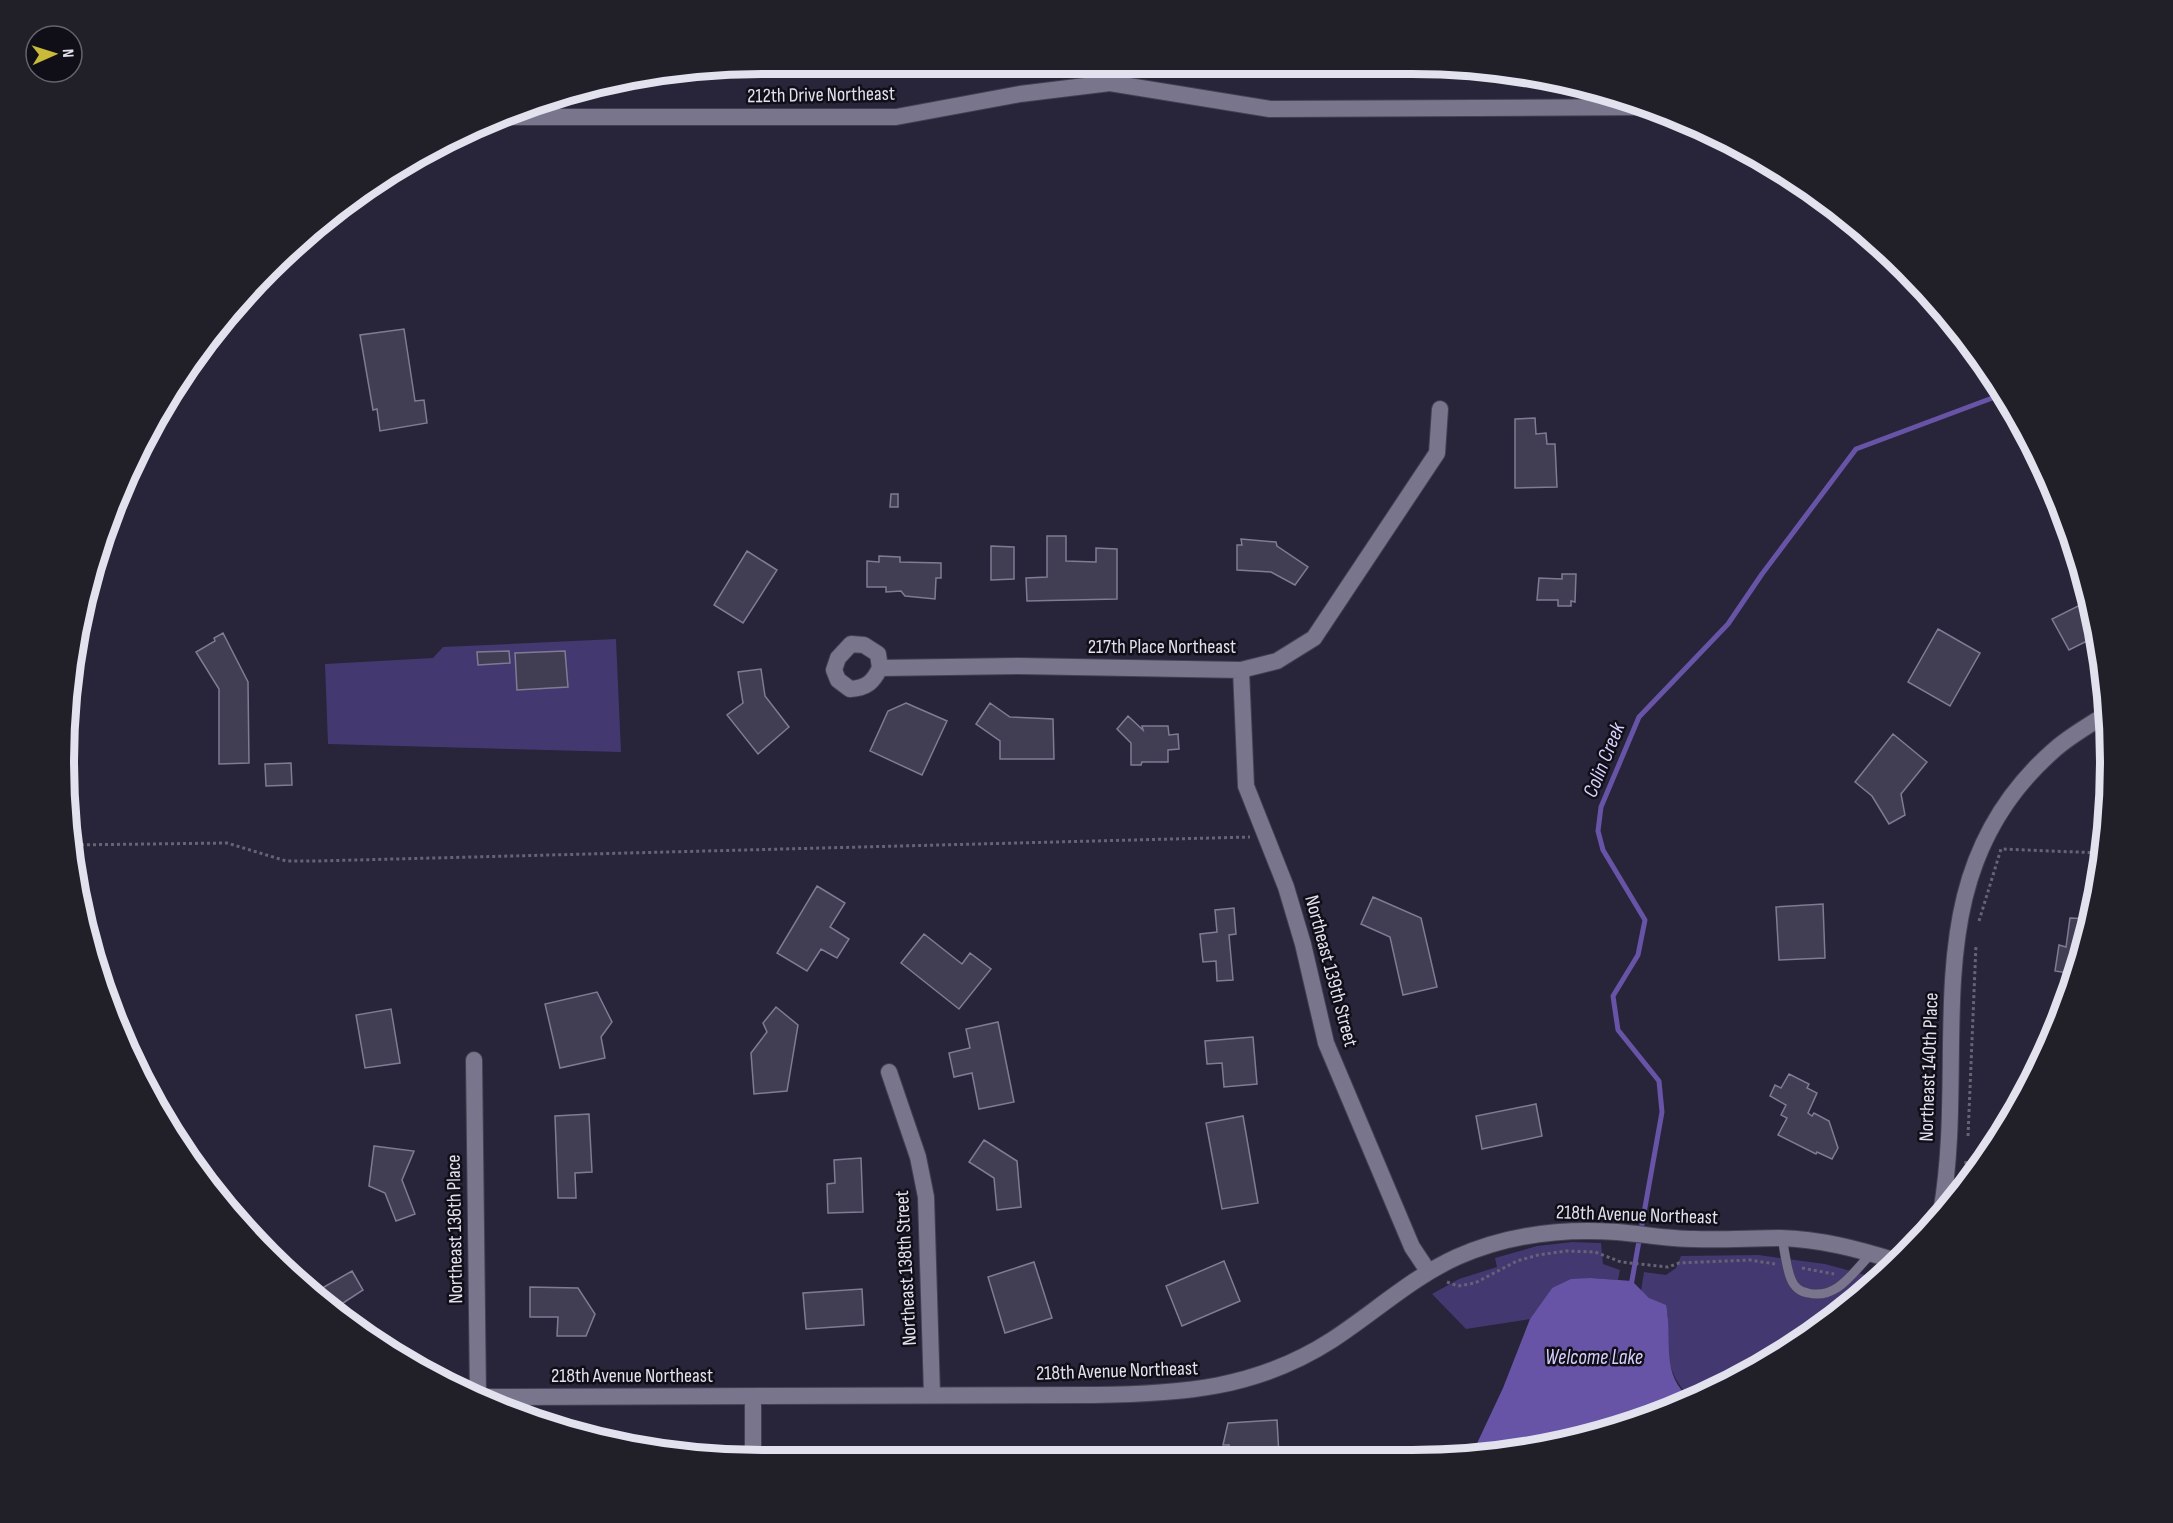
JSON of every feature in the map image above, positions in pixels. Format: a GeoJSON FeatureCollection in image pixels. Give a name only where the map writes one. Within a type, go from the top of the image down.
{"type":"FeatureCollection","features":[{"type":"Feature","properties":{"kind":"street","name":"212th Drive Northeast"},"geometry":{"type":"LineString","coordinates":[[522,117],[896,117],[1020,94],[1110,83],[1270,110],[1624,107]]}},
{"type":"Feature","properties":{"kind":"street","name":"217th Place Northeast"},"geometry":{"type":"LineString","coordinates":[[880,668],[1019,666],[1241,670],[1277,661],[1314,638],[1437,453],[1440,409]]}},
{"type":"Feature","properties":{"kind":"street","name":"Northeast 139th Street"},"geometry":{"type":"LineString","coordinates":[[1241,670],[1246,786],[1303,944],[1326,1043],[1412,1247],[1428,1271]]}},
{"type":"Feature","properties":{"kind":"street","name":"Northeast 140th Place"},"geometry":{"type":"LineString","coordinates":[[1943,1198],[1950,1125],[1953,977],[1957,922],[1966,884],[1981,847],[2016,791],[2053,750],[2098,720]]}},
{"type":"Feature","properties":{"kind":"street","name":"Northeast 136th Place"},"geometry":{"type":"LineString","coordinates":[[474,1060],[478,1388]]}},
{"type":"Feature","properties":{"kind":"street","name":"Northeast 138th Street"},"geometry":{"type":"LineString","coordinates":[[889,1072],[918,1157],[926,1197],[930,1241],[932,1394]]}},
{"type":"Feature","properties":{"kind":"street","name":"218th Avenue Northeast"},"geometry":{"type":"LineString","coordinates":[[498,1397],[1146,1394],[1233,1384],[1295,1361],[1332,1340],[1428,1271],[1487,1245],[1531,1234],[1573,1230],[1692,1239],[1782,1238],[1819,1242],[1887,1258]]}},
{"type":"Feature","properties":{"kind":"street"},"geometry":{"type":"LineString","coordinates":[[753,1396],[753,1450]]}},
{"type":"Feature","properties":{"kind":"lane"},"geometry":{"type":"LineString","coordinates":[[1782,1238],[1792,1281],[1801,1292],[1818,1296],[1838,1289],[1871,1254]]}},
{"type":"Feature","properties":{"kind":"path"},"geometry":{"type":"LineString","coordinates":[[78,845],[227,843],[285,861],[317,861],[1266,837]]}},
{"type":"Feature","properties":{"kind":"path"},"geometry":{"type":"LineString","coordinates":[[1977,930],[2001,849],[2094,853]]}},
{"type":"Feature","properties":{"kind":"path"},"geometry":{"type":"LineString","coordinates":[[1967,1143],[1976,941]]}},
{"type":"Feature","properties":{"kind":"path"},"geometry":{"type":"LineString","coordinates":[[1966,1168],[1967,1154]]}},
{"type":"Feature","properties":{"kind":"path"},"geometry":{"type":"LineString","coordinates":[[1428,1271],[1458,1286],[1475,1283],[1517,1261],[1551,1253],[1595,1252],[1621,1262],[1653,1266],[1750,1260],[1849,1277],[1862,1282]]}},
{"type":"Feature","properties":{"kind":"shaded area"},"geometry":{"type":"Polygon","coordinates":[[[616,639],[621,752],[328,744],[325,664],[433,658],[443,647],[616,639]]]}},
{"type":"Feature","properties":{"kind":"shaded area"},"geometry":{"type":"Polygon","coordinates":[[[1572,1242],[1601,1243],[1603,1264],[1620,1270],[1618,1280],[1591,1278],[1552,1288],[1530,1319],[1466,1329],[1432,1294],[1459,1279],[1497,1267],[1495,1258],[1537,1246],[1572,1242]]]}},
{"type":"Feature","properties":{"kind":"shaded area"},"geometry":{"type":"Polygon","coordinates":[[[1758,1255],[1825,1264],[1868,1276],[1794,1334],[1716,1379],[1686,1392],[1676,1379],[1669,1359],[1668,1314],[1641,1291],[1644,1272],[1666,1275],[1676,1268],[1681,1256],[1758,1255]]]}},
{"type":"Feature","properties":{"kind":"water","name":"Welcome Lake"},"geometry":{"type":"Polygon","coordinates":[[[1571,1279],[1632,1281],[1649,1298],[1666,1305],[1671,1368],[1675,1380],[1685,1393],[1633,1413],[1590,1426],[1501,1444],[1476,1446],[1503,1388],[1530,1319],[1552,1288],[1571,1279]]]}},
{"type":"Feature","properties":{"kind":"building"},"geometry":{"type":"Polygon","coordinates":[[[404,329],[415,401],[424,400],[427,423],[380,431],[377,409],[373,410],[360,335],[404,329]]]}},
{"type":"Feature","properties":{"kind":"building"},"geometry":{"type":"Polygon","coordinates":[[[1535,418],[1536,434],[1546,433],[1547,444],[1555,444],[1557,487],[1515,488],[1515,419],[1535,418]]]}},
{"type":"Feature","properties":{"kind":"building"},"geometry":{"type":"Polygon","coordinates":[[[891,494],[898,494],[898,507],[890,507],[891,494]]]}},
{"type":"Feature","properties":{"kind":"building"},"geometry":{"type":"Polygon","coordinates":[[[1047,536],[1066,536],[1066,561],[1096,562],[1096,548],[1117,549],[1117,599],[1027,601],[1026,578],[1047,577],[1047,536]]]}},
{"type":"Feature","properties":{"kind":"building"},"geometry":{"type":"Polygon","coordinates":[[[1241,539],[1276,542],[1277,546],[1308,567],[1295,585],[1271,572],[1237,570],[1237,545],[1242,545],[1241,539]]]}},
{"type":"Feature","properties":{"kind":"building"},"geometry":{"type":"Polygon","coordinates":[[[991,546],[1014,547],[1014,579],[991,580],[991,546]]]}},
{"type":"Feature","properties":{"kind":"building"},"geometry":{"type":"Polygon","coordinates":[[[747,551],[777,570],[743,623],[714,605],[747,551]]]}},
{"type":"Feature","properties":{"kind":"building"},"geometry":{"type":"Polygon","coordinates":[[[879,556],[900,557],[900,562],[941,563],[941,578],[936,578],[935,599],[905,596],[901,591],[886,592],[886,587],[867,587],[867,561],[879,562],[879,556]]]}},
{"type":"Feature","properties":{"kind":"building"},"geometry":{"type":"Polygon","coordinates":[[[1562,574],[1576,574],[1575,602],[1571,601],[1571,606],[1558,606],[1558,600],[1537,600],[1539,578],[1562,579],[1562,574]]]}},
{"type":"Feature","properties":{"kind":"building"},"geometry":{"type":"Polygon","coordinates":[[[2081,605],[2088,640],[2069,650],[2052,619],[2081,605]]]}},
{"type":"Feature","properties":{"kind":"building"},"geometry":{"type":"Polygon","coordinates":[[[1938,629],[1980,653],[1950,706],[1908,682],[1938,629]]]}},
{"type":"Feature","properties":{"kind":"building"},"geometry":{"type":"Polygon","coordinates":[[[223,633],[248,682],[249,763],[219,764],[219,689],[196,652],[215,641],[214,638],[223,633]]]}},
{"type":"Feature","properties":{"kind":"building"},"geometry":{"type":"Polygon","coordinates":[[[509,651],[510,663],[478,665],[477,652],[509,651]]]}},
{"type":"Feature","properties":{"kind":"building"},"geometry":{"type":"Polygon","coordinates":[[[565,651],[568,687],[517,690],[515,653],[565,651]]]}},
{"type":"Feature","properties":{"kind":"building"},"geometry":{"type":"Polygon","coordinates":[[[761,669],[765,696],[789,727],[758,754],[727,715],[743,703],[738,672],[761,669]]]}},
{"type":"Feature","properties":{"kind":"building"},"geometry":{"type":"Polygon","coordinates":[[[906,703],[947,721],[922,775],[870,751],[888,711],[906,703]]]}},
{"type":"Feature","properties":{"kind":"building"},"geometry":{"type":"Polygon","coordinates":[[[990,703],[1010,717],[1053,719],[1054,759],[1000,759],[1000,741],[976,724],[990,703]]]}},
{"type":"Feature","properties":{"kind":"building"},"geometry":{"type":"Polygon","coordinates":[[[1128,716],[1143,730],[1142,726],[1168,726],[1169,735],[1178,734],[1179,749],[1168,750],[1168,762],[1142,762],[1141,765],[1131,765],[1131,743],[1117,729],[1128,716]]]}},
{"type":"Feature","properties":{"kind":"building"},"geometry":{"type":"Polygon","coordinates":[[[1893,734],[1927,762],[1901,794],[1905,815],[1889,824],[1872,796],[1855,782],[1893,734]]]}},
{"type":"Feature","properties":{"kind":"building"},"geometry":{"type":"Polygon","coordinates":[[[291,763],[292,785],[266,786],[265,764],[291,763]]]}},
{"type":"Feature","properties":{"kind":"building"},"geometry":{"type":"Polygon","coordinates":[[[817,886],[845,903],[830,927],[849,939],[837,958],[821,949],[807,971],[777,953],[817,886]]]}},
{"type":"Feature","properties":{"kind":"building"},"geometry":{"type":"Polygon","coordinates":[[[1373,897],[1421,918],[1437,987],[1403,995],[1390,937],[1361,924],[1373,897]]]}},
{"type":"Feature","properties":{"kind":"building"},"geometry":{"type":"Polygon","coordinates":[[[1823,904],[1825,958],[1779,960],[1776,907],[1823,904]]]}},
{"type":"Feature","properties":{"kind":"building"},"geometry":{"type":"Polygon","coordinates":[[[1234,908],[1236,934],[1229,935],[1233,980],[1217,981],[1216,961],[1203,962],[1200,934],[1217,932],[1215,910],[1234,908]]]}},
{"type":"Feature","properties":{"kind":"building"},"geometry":{"type":"Polygon","coordinates":[[[2070,918],[2081,919],[2066,973],[2055,971],[2059,945],[2066,947],[2070,918]]]}},
{"type":"Feature","properties":{"kind":"building"},"geometry":{"type":"Polygon","coordinates":[[[924,934],[962,964],[970,953],[991,969],[959,1009],[901,963],[924,934]]]}},
{"type":"Feature","properties":{"kind":"building"},"geometry":{"type":"Polygon","coordinates":[[[597,992],[612,1022],[601,1037],[605,1058],[560,1068],[545,1004],[597,992]]]}},
{"type":"Feature","properties":{"kind":"building"},"geometry":{"type":"Polygon","coordinates":[[[776,1007],[798,1025],[787,1091],[754,1094],[751,1053],[767,1032],[763,1023],[776,1007]]]}},
{"type":"Feature","properties":{"kind":"building"},"geometry":{"type":"Polygon","coordinates":[[[391,1009],[400,1063],[365,1068],[356,1015],[391,1009]]]}},
{"type":"Feature","properties":{"kind":"building"},"geometry":{"type":"Polygon","coordinates":[[[998,1022],[1014,1102],[979,1109],[972,1073],[954,1077],[949,1053],[970,1048],[966,1029],[998,1022]]]}},
{"type":"Feature","properties":{"kind":"building"},"geometry":{"type":"Polygon","coordinates":[[[1253,1037],[1257,1084],[1224,1087],[1222,1063],[1207,1064],[1205,1041],[1253,1037]]]}},
{"type":"Feature","properties":{"kind":"building"},"geometry":{"type":"Polygon","coordinates":[[[1789,1074],[1809,1084],[1807,1088],[1817,1093],[1808,1113],[1812,1116],[1814,1113],[1829,1121],[1838,1148],[1832,1159],[1817,1152],[1816,1154],[1778,1135],[1787,1118],[1781,1115],[1786,1105],[1770,1096],[1775,1085],[1781,1088],[1789,1074]]]}},
{"type":"Feature","properties":{"kind":"building"},"geometry":{"type":"Polygon","coordinates":[[[1536,1104],[1542,1136],[1482,1149],[1476,1116],[1536,1104]]]}},
{"type":"Feature","properties":{"kind":"building"},"geometry":{"type":"Polygon","coordinates":[[[589,1114],[592,1172],[575,1173],[576,1198],[558,1198],[555,1116],[589,1114]]]}},
{"type":"Feature","properties":{"kind":"building"},"geometry":{"type":"Polygon","coordinates":[[[1243,1116],[1258,1203],[1222,1209],[1206,1123],[1243,1116]]]}},
{"type":"Feature","properties":{"kind":"building"},"geometry":{"type":"Polygon","coordinates":[[[984,1140],[1017,1161],[1021,1207],[997,1210],[994,1178],[969,1162],[984,1140]]]}},
{"type":"Feature","properties":{"kind":"building"},"geometry":{"type":"Polygon","coordinates":[[[374,1146],[414,1151],[402,1180],[415,1214],[396,1221],[385,1193],[369,1186],[374,1146]]]}},
{"type":"Feature","properties":{"kind":"building"},"geometry":{"type":"Polygon","coordinates":[[[861,1158],[863,1212],[828,1213],[827,1184],[835,1183],[834,1160],[861,1158]]]}},
{"type":"Feature","properties":{"kind":"building"},"geometry":{"type":"Polygon","coordinates":[[[1224,1261],[1240,1301],[1182,1326],[1166,1286],[1224,1261]]]}},
{"type":"Feature","properties":{"kind":"building"},"geometry":{"type":"Polygon","coordinates":[[[1034,1262],[1052,1318],[1005,1333],[988,1277],[1034,1262]]]}},
{"type":"Feature","properties":{"kind":"building"},"geometry":{"type":"Polygon","coordinates":[[[352,1271],[363,1290],[343,1303],[342,1306],[323,1291],[324,1287],[352,1271]]]}},
{"type":"Feature","properties":{"kind":"building"},"geometry":{"type":"Polygon","coordinates":[[[530,1287],[578,1288],[595,1314],[586,1336],[557,1336],[558,1317],[530,1317],[530,1287]]]}},
{"type":"Feature","properties":{"kind":"building"},"geometry":{"type":"Polygon","coordinates":[[[862,1289],[864,1325],[806,1329],[803,1293],[862,1289]]]}},
{"type":"Feature","properties":{"kind":"building"},"geometry":{"type":"Polygon","coordinates":[[[1277,1420],[1279,1450],[1228,1450],[1229,1445],[1223,1445],[1228,1423],[1277,1420]]]}},
{"type":"Feature","properties":{"kind":"waterway","name":"Colin Creek"},"geometry":{"type":"LineString","coordinates":[[1631,1286],[1662,1112],[1659,1081],[1618,1030],[1613,996],[1638,955],[1645,920],[1603,850],[1598,831],[1601,807],[1639,717],[1728,624],[1762,574],[1856,449],[1995,397]]}}]}
